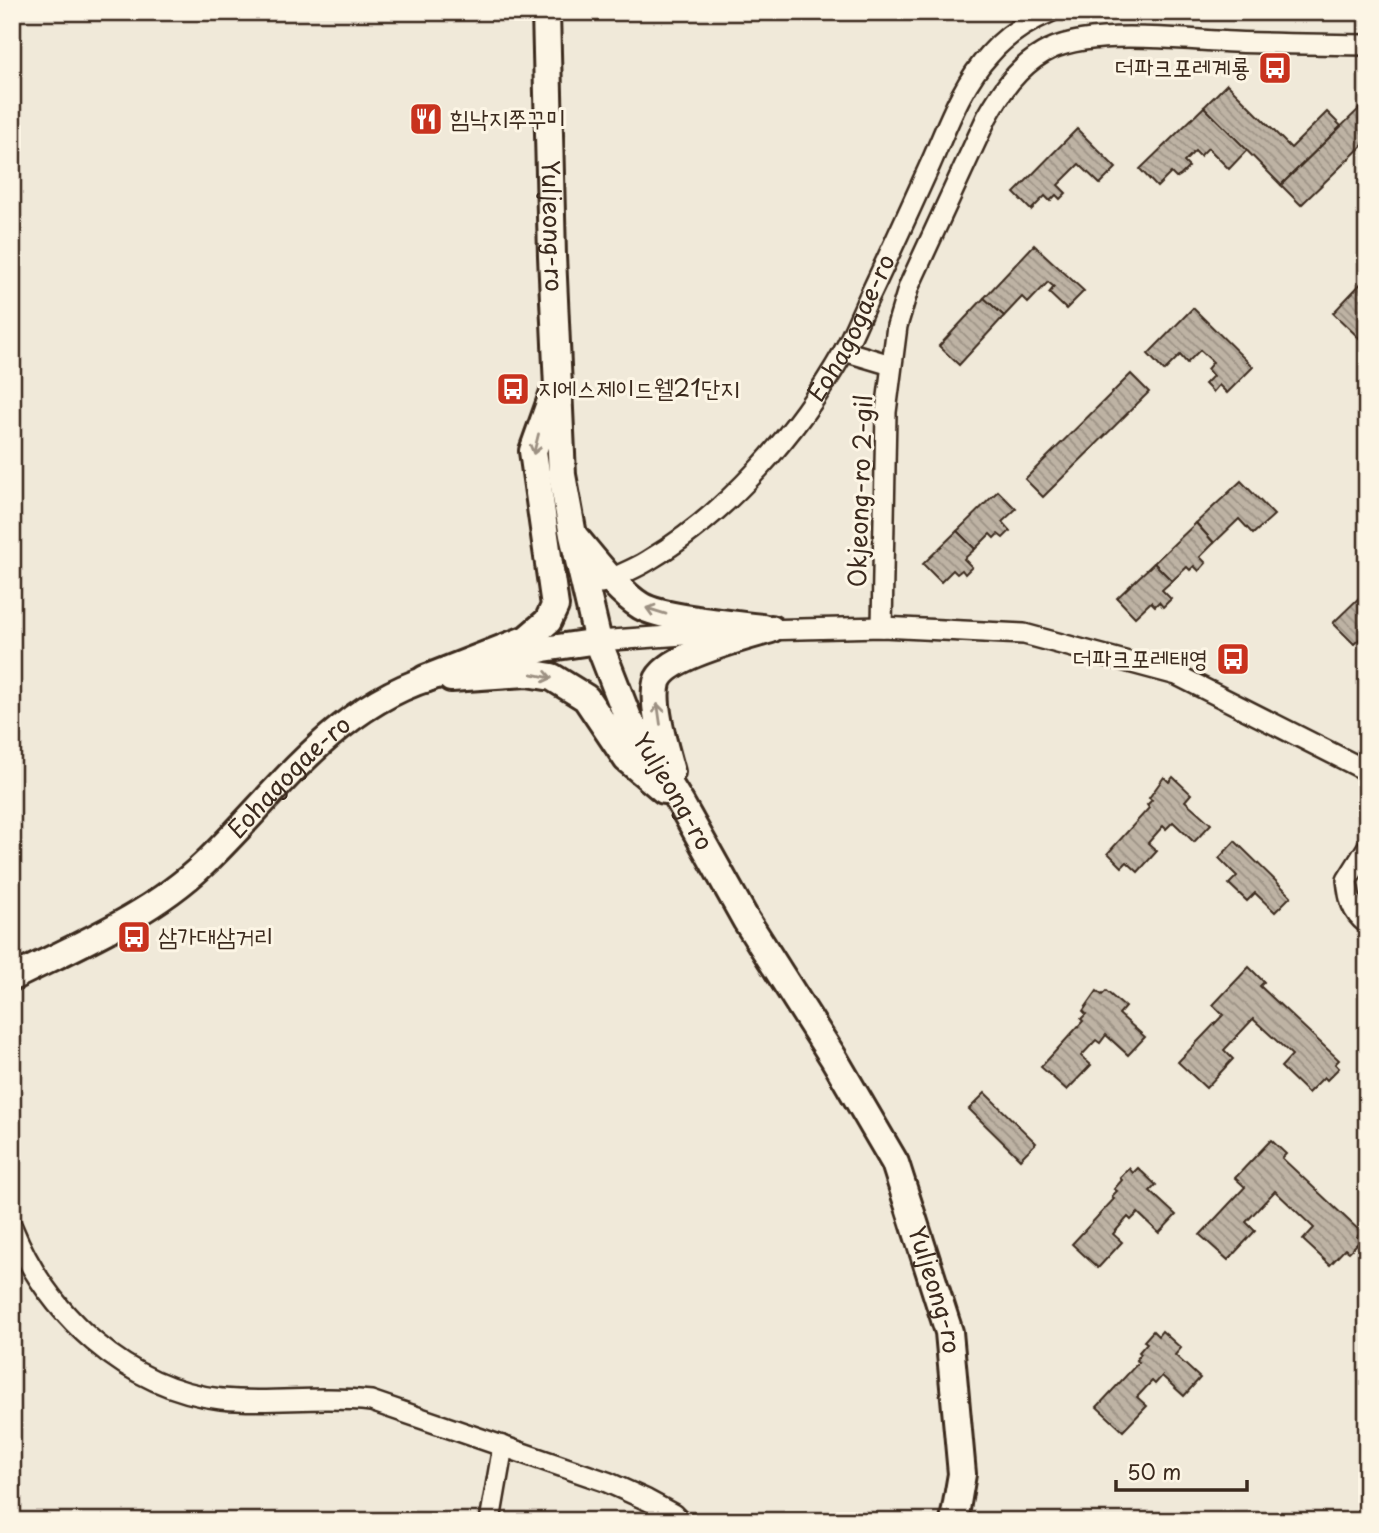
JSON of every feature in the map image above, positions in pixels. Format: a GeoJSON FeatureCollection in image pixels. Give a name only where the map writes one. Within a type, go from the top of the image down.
{"type":"FeatureCollection","features":[{"type":"Feature","properties":{"kind":"main road","name":"Yuljeong-ro"},"geometry":{"type":"LineString","coordinates":[[546,12],[551,256],[562,475],[598,641],[628,718],[895,1163],[949,1332],[962,1474],[954,1521]]}},
{"type":"Feature","properties":{"kind":"main road"},"geometry":{"type":"LineString","coordinates":[[425,679],[527,639],[548,621],[555,606],[533,451],[558,380]]}},
{"type":"Feature","properties":{"kind":"main road"},"geometry":{"type":"LineString","coordinates":[[573,535],[611,579],[641,606],[667,614],[771,629]]}},
{"type":"Feature","properties":{"kind":"main road"},"geometry":{"type":"LineString","coordinates":[[681,804],[663,743],[657,704],[657,684],[662,672],[670,665],[704,650],[771,629]]}},
{"type":"Feature","properties":{"kind":"main road"},"geometry":{"type":"LineString","coordinates":[[425,679],[527,673],[552,677],[586,698],[627,759],[681,804]]}},
{"type":"Feature","properties":{"kind":"street","name":"Eohagogae-ro"},"geometry":{"type":"LineString","coordinates":[[585,590],[648,561],[698,527],[754,472],[808,410],[844,351],[972,76],[1009,35],[1050,12]]}},
{"type":"Feature","properties":{"kind":"street","name":"Okjeong-ro 2-gil"},"geometry":{"type":"LineString","coordinates":[[882,627],[886,412],[897,326],[909,286],[999,94],[1028,63],[1044,52],[1084,40],[1142,38],[1367,45]]}},
{"type":"Feature","properties":{"kind":"street"},"geometry":{"type":"LineString","coordinates":[[844,351],[891,365]]}},
{"type":"Feature","properties":{"kind":"street"},"geometry":{"type":"LineString","coordinates":[[598,641],[771,629],[882,627],[1024,634],[1177,675],[1367,771]]}},
{"type":"Feature","properties":{"kind":"street","name":"Eohagogae-ro"},"geometry":{"type":"LineString","coordinates":[[12,978],[132,916],[169,892],[204,864],[289,773],[354,716],[379,700],[425,679],[544,649],[598,641]]}},
{"type":"Feature","properties":{"kind":"street"},"geometry":{"type":"LineString","coordinates":[[1367,848],[1347,880],[1349,901],[1357,917],[1367,924]]}},
{"type":"Feature","properties":{"kind":"street"},"geometry":{"type":"LineString","coordinates":[[12,1227],[42,1282],[62,1308],[104,1351],[140,1374],[171,1387],[220,1399],[264,1401],[339,1397],[371,1401],[607,1482],[664,1509],[680,1521]]}},
{"type":"Feature","properties":{"kind":"street"},"geometry":{"type":"LineString","coordinates":[[490,1521],[503,1446]]}},
{"type":"Feature","properties":{"kind":"building"},"geometry":{"type":"Polygon","coordinates":[[[1227,84],[1291,148],[1327,112],[1341,126],[1281,185],[1204,107],[1227,84]]]}},
{"type":"Feature","properties":{"kind":"building"},"geometry":{"type":"Polygon","coordinates":[[[1367,101],[1367,141],[1301,205],[1281,185],[1367,101]]]}},
{"type":"Feature","properties":{"kind":"building"},"geometry":{"type":"Polygon","coordinates":[[[1204,107],[1247,150],[1229,169],[1208,148],[1200,156],[1195,151],[1184,162],[1189,167],[1181,175],[1176,178],[1171,173],[1157,187],[1140,169],[1204,107]]]}},
{"type":"Feature","properties":{"kind":"building"},"geometry":{"type":"Polygon","coordinates":[[[1077,129],[1116,168],[1100,184],[1079,164],[1058,185],[1066,193],[1060,199],[1056,195],[1050,201],[1045,196],[1031,210],[1014,193],[1077,129]]]}},
{"type":"Feature","properties":{"kind":"building"},"geometry":{"type":"Polygon","coordinates":[[[1034,245],[1084,291],[1066,309],[1049,293],[1054,287],[1048,282],[1028,303],[1022,297],[1004,316],[984,298],[1034,245]]]}},
{"type":"Feature","properties":{"kind":"building"},"geometry":{"type":"Polygon","coordinates":[[[1367,277],[1367,330],[1359,338],[1333,313],[1367,277]]]}},
{"type":"Feature","properties":{"kind":"building"},"geometry":{"type":"Polygon","coordinates":[[[984,298],[1004,316],[959,365],[939,346],[984,298]]]}},
{"type":"Feature","properties":{"kind":"building"},"geometry":{"type":"Polygon","coordinates":[[[1193,308],[1253,367],[1227,393],[1219,385],[1213,392],[1205,384],[1213,376],[1207,369],[1213,362],[1200,350],[1187,363],[1180,355],[1164,371],[1148,354],[1193,308]]]}},
{"type":"Feature","properties":{"kind":"building"},"geometry":{"type":"Polygon","coordinates":[[[1131,374],[1149,392],[1043,497],[1025,479],[1131,374]]]}},
{"type":"Feature","properties":{"kind":"building"},"geometry":{"type":"Polygon","coordinates":[[[1241,481],[1274,515],[1253,534],[1239,519],[1214,543],[1196,523],[1241,481]]]}},
{"type":"Feature","properties":{"kind":"building"},"geometry":{"type":"Polygon","coordinates":[[[998,491],[1016,509],[1002,522],[1010,531],[1003,538],[998,534],[994,538],[990,534],[975,549],[957,531],[998,491]]]}},
{"type":"Feature","properties":{"kind":"building"},"geometry":{"type":"Polygon","coordinates":[[[1196,523],[1214,543],[1200,557],[1206,563],[1199,571],[1194,566],[1190,570],[1187,567],[1172,581],[1154,563],[1196,523]]]}},
{"type":"Feature","properties":{"kind":"building"},"geometry":{"type":"Polygon","coordinates":[[[957,531],[975,549],[964,559],[972,567],[965,574],[962,570],[957,574],[953,570],[941,582],[923,564],[957,531]]]}},
{"type":"Feature","properties":{"kind":"building"},"geometry":{"type":"Polygon","coordinates":[[[1154,563],[1172,581],[1162,590],[1171,599],[1163,607],[1159,602],[1155,606],[1151,602],[1135,617],[1117,598],[1154,563]]]}},
{"type":"Feature","properties":{"kind":"building"},"geometry":{"type":"Polygon","coordinates":[[[1367,590],[1367,632],[1354,644],[1333,623],[1367,590]]]}},
{"type":"Feature","properties":{"kind":"building"},"geometry":{"type":"Polygon","coordinates":[[[1164,777],[1169,782],[1173,777],[1191,794],[1185,801],[1211,824],[1194,842],[1173,822],[1166,829],[1163,826],[1148,843],[1157,851],[1138,872],[1127,862],[1122,867],[1108,853],[1149,808],[1147,805],[1152,800],[1149,798],[1164,777]]]}},
{"type":"Feature","properties":{"kind":"building"},"geometry":{"type":"Polygon","coordinates":[[[1235,841],[1291,896],[1275,912],[1255,893],[1247,901],[1229,884],[1237,876],[1219,858],[1235,841]]]}},
{"type":"Feature","properties":{"kind":"building"},"geometry":{"type":"Polygon","coordinates":[[[1249,967],[1264,982],[1260,986],[1339,1060],[1335,1064],[1339,1068],[1327,1080],[1324,1077],[1308,1093],[1281,1067],[1292,1055],[1253,1019],[1224,1050],[1233,1059],[1206,1088],[1178,1062],[1223,1015],[1213,1005],[1249,967]]]}},
{"type":"Feature","properties":{"kind":"building"},"geometry":{"type":"Polygon","coordinates":[[[1097,991],[1102,995],[1106,991],[1125,1007],[1119,1014],[1145,1037],[1128,1055],[1106,1035],[1100,1043],[1096,1040],[1081,1056],[1091,1065],[1067,1090],[1041,1067],[1083,1021],[1081,1019],[1086,1014],[1083,1011],[1097,991]]]}},
{"type":"Feature","properties":{"kind":"building"},"geometry":{"type":"Polygon","coordinates":[[[985,1093],[1036,1143],[1020,1159],[969,1109],[985,1093]]]}},
{"type":"Feature","properties":{"kind":"building"},"geometry":{"type":"Polygon","coordinates":[[[1271,1140],[1286,1154],[1282,1158],[1361,1232],[1357,1237],[1361,1240],[1349,1252],[1345,1249],[1330,1265],[1303,1240],[1314,1228],[1275,1191],[1246,1222],[1255,1231],[1228,1260],[1200,1235],[1245,1187],[1235,1178],[1271,1140]]]}},
{"type":"Feature","properties":{"kind":"building"},"geometry":{"type":"Polygon","coordinates":[[[1129,1168],[1133,1173],[1138,1168],[1156,1185],[1150,1191],[1176,1215],[1159,1233],[1138,1213],[1131,1220],[1128,1217],[1113,1234],[1122,1242],[1098,1268],[1072,1244],[1114,1199],[1112,1196],[1117,1191],[1114,1189],[1129,1168]]]}},
{"type":"Feature","properties":{"kind":"building"},"geometry":{"type":"Polygon","coordinates":[[[1153,1331],[1158,1336],[1162,1331],[1181,1348],[1175,1355],[1200,1378],[1184,1396],[1162,1376],[1155,1384],[1152,1381],[1137,1397],[1147,1406],[1123,1431],[1097,1407],[1139,1362],[1136,1360],[1141,1354],[1139,1352],[1153,1331]]]}},
{"type":"Feature","properties":{"kind":"place","name":"더파크포레계룡"},"geometry":{"type":"Point","coordinates":[1275,68]}},
{"type":"Feature","properties":{"kind":"place","name":"힘낙지쭈꾸미"},"geometry":{"type":"Point","coordinates":[426,119]}},
{"type":"Feature","properties":{"kind":"place","name":"지에스제이드웰21단지"},"geometry":{"type":"Point","coordinates":[513,389]}},
{"type":"Feature","properties":{"kind":"place","name":"더파크포레태영"},"geometry":{"type":"Point","coordinates":[1233,659]}},
{"type":"Feature","properties":{"kind":"place","name":"삼가대삼거리"},"geometry":{"type":"Point","coordinates":[134,937]}}]}
